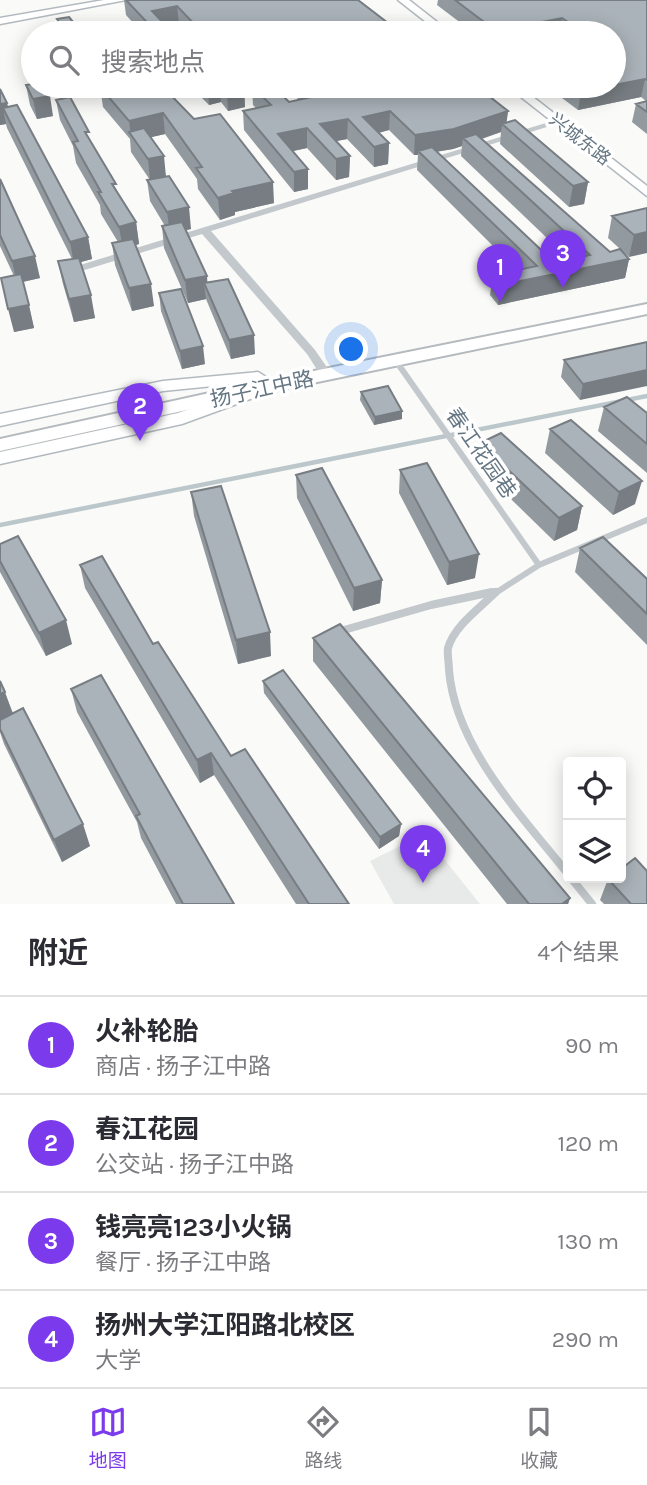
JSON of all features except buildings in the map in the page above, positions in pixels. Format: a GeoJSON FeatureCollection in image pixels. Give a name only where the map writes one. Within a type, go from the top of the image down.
{"type":"FeatureCollection","features":[{"type":"Feature","properties":{"kind":"main road","name":"扬子江中路"},"geometry":{"type":"LineString","coordinates":[[0,432],[324,370],[647,296]]}},
{"type":"Feature","properties":{"kind":"main road","name":"扬子江中路"},"geometry":{"type":"LineString","coordinates":[[324,370],[396,361],[647,309]]}},
{"type":"Feature","properties":{"kind":"main road","name":"扬子江中路"},"geometry":{"type":"LineString","coordinates":[[0,445],[261,382]]}},
{"type":"Feature","properties":{"kind":"street"},"geometry":{"type":"LineString","coordinates":[[0,19],[97,0]]}},
{"type":"Feature","properties":{"kind":"street"},"geometry":{"type":"LineString","coordinates":[[0,19],[121,0]]}},
{"type":"Feature","properties":{"kind":"street"},"geometry":{"type":"LineString","coordinates":[[403,0],[430,21]]}},
{"type":"Feature","properties":{"kind":"street"},"geometry":{"type":"LineString","coordinates":[[414,0],[441,21]]}},
{"type":"Feature","properties":{"kind":"street","name":"兴城东路"},"geometry":{"type":"LineString","coordinates":[[528,98],[647,192]]}},
{"type":"Feature","properties":{"kind":"street","name":"兴城东路"},"geometry":{"type":"LineString","coordinates":[[539,98],[647,181]]}},
{"type":"Feature","properties":{"kind":"street"},"geometry":{"type":"LineString","coordinates":[[84,267],[559,122]]}},
{"type":"Feature","properties":{"kind":"street"},"geometry":{"type":"LineString","coordinates":[[205,231],[324,370]]}},
{"type":"Feature","properties":{"kind":"street"},"geometry":{"type":"LineString","coordinates":[[0,420],[163,386],[261,382]]}},
{"type":"Feature","properties":{"kind":"street"},"geometry":{"type":"LineString","coordinates":[[0,457],[182,418],[261,382]]}},
{"type":"Feature","properties":{"kind":"lane","name":"春江花园巷"},"geometry":{"type":"LineString","coordinates":[[396,361],[539,565]]}},
{"type":"Feature","properties":{"kind":"lane"},"geometry":{"type":"LineString","coordinates":[[563,867],[493,780],[460,717],[450,679],[448,649],[460,627],[498,590],[539,565],[647,520]]}},
{"type":"Feature","properties":{"kind":"lane"},"geometry":{"type":"LineString","coordinates":[[332,634],[430,605],[498,590]]}},
{"type":"Feature","properties":{"kind":"lane"},"geometry":{"type":"LineString","coordinates":[[576,883],[592,904]]}},
{"type":"Feature","properties":{"kind":"shaded area"},"geometry":{"type":"Polygon","coordinates":[[[424,834],[480,904],[394,904],[370,861],[424,834]]]}},
{"type":"Feature","properties":{"kind":"waterway"},"geometry":{"type":"LineString","coordinates":[[0,525],[647,396]]}},
{"type":"Feature","properties":{"kind":"place","name":"钱亮亮123小火锅"},"geometry":{"type":"Point","coordinates":[563,288]}},
{"type":"Feature","properties":{"kind":"place","name":"火补轮胎"},"geometry":{"type":"Point","coordinates":[500,302]}},
{"type":"Feature","properties":{"kind":"place","name":"春江花园"},"geometry":{"type":"Point","coordinates":[140,441]}},
{"type":"Feature","properties":{"kind":"place","name":"扬州大学江阳路北校区"},"geometry":{"type":"Point","coordinates":[423,883]}}]}
